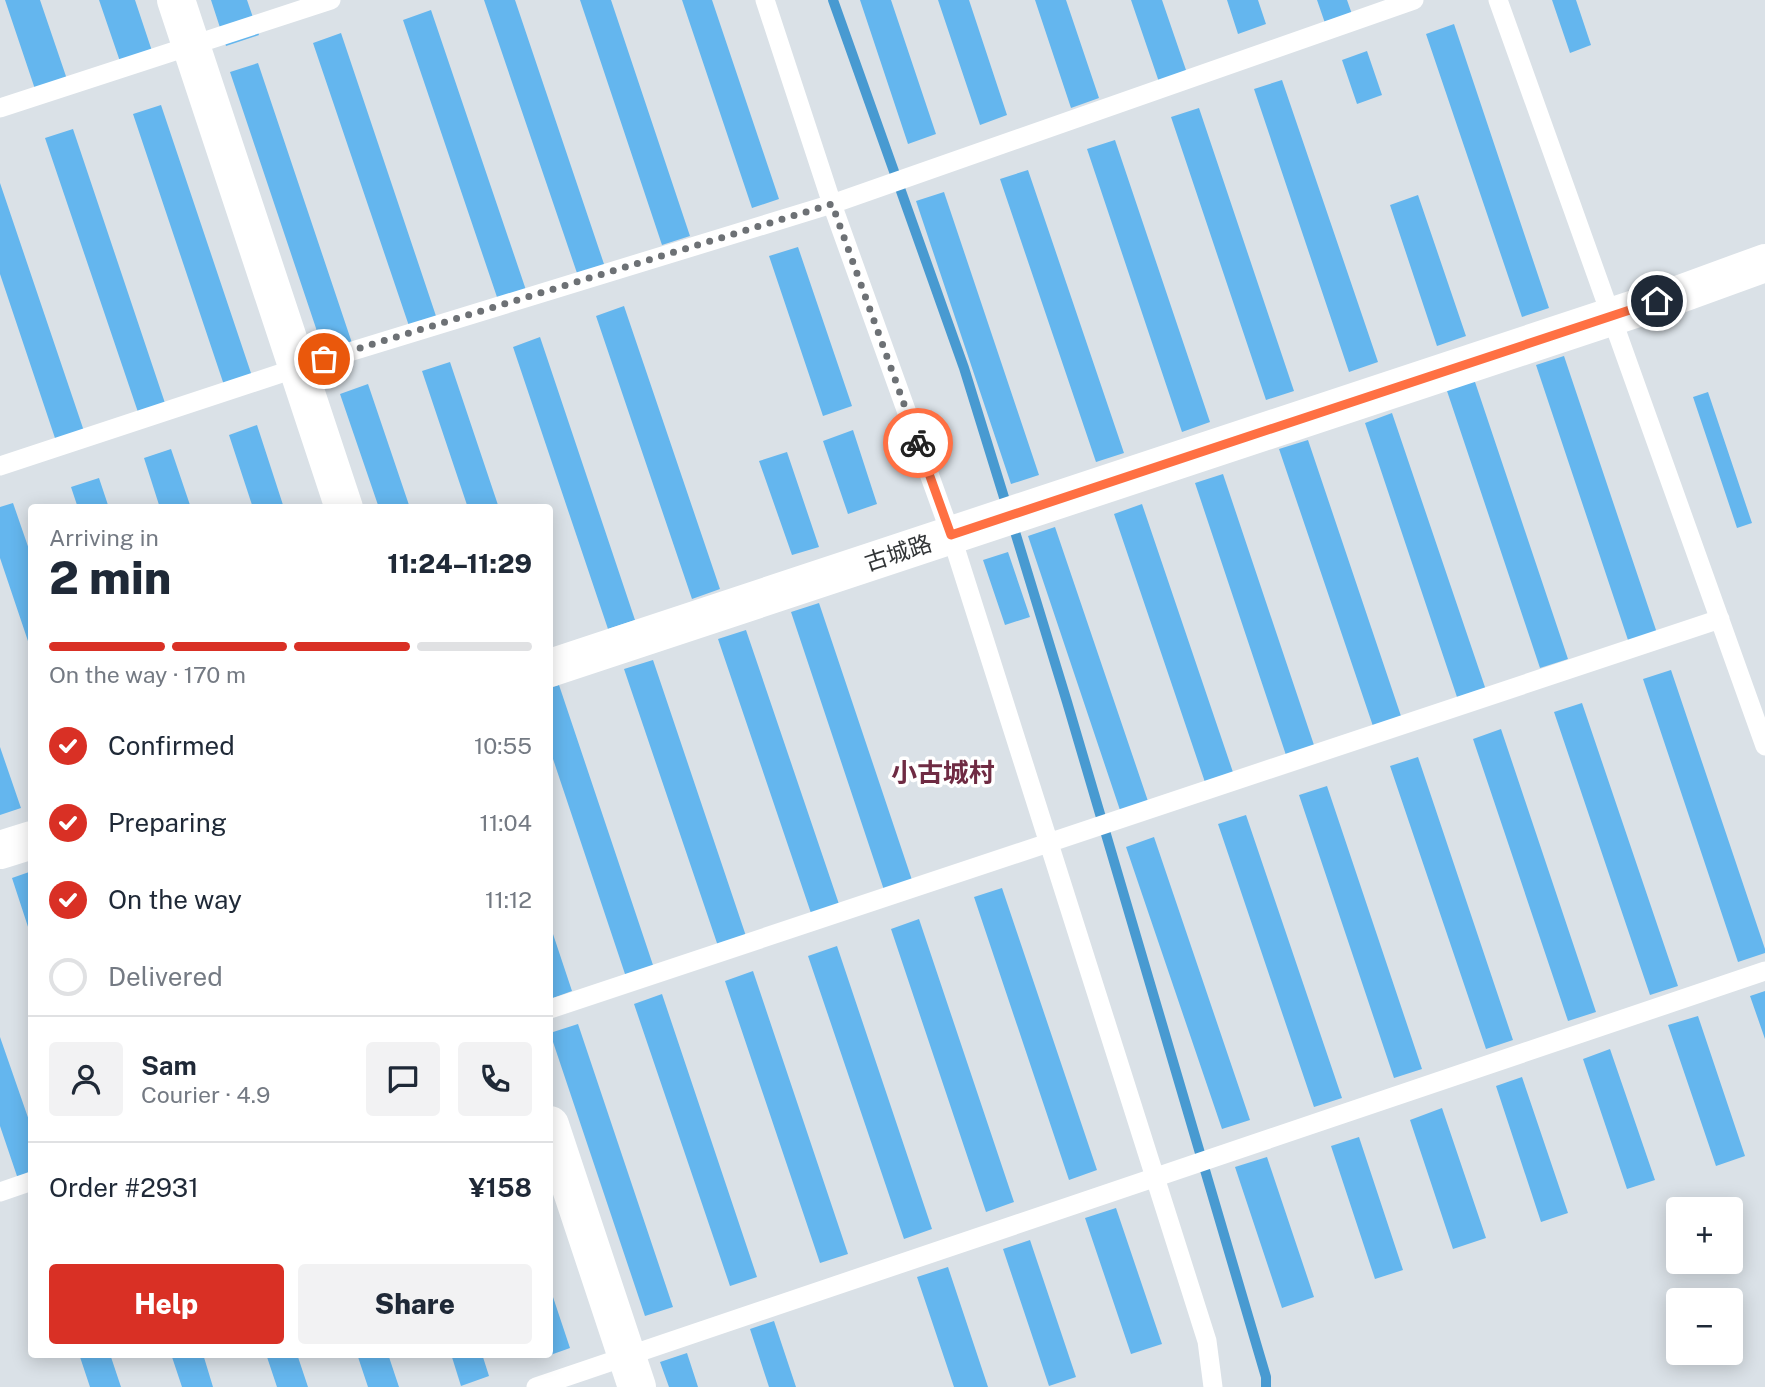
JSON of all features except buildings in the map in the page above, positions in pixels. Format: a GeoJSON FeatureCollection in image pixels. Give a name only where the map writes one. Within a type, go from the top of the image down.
{"type":"FeatureCollection","features":[{"type":"Feature","properties":{"kind":"street"},"geometry":{"type":"LineString","coordinates":[[176,0],[343,504]]}},
{"type":"Feature","properties":{"kind":"street","name":"古城路"},"geometry":{"type":"LineString","coordinates":[[553,667],[1765,263]]}},
{"type":"Feature","properties":{"kind":"street"},"geometry":{"type":"LineString","coordinates":[[0,850],[28,841]]}},
{"type":"Feature","properties":{"kind":"street"},"geometry":{"type":"LineString","coordinates":[[553,1134],[632,1372]]}},
{"type":"Feature","properties":{"kind":"lane"},"geometry":{"type":"LineString","coordinates":[[0,108],[331,0]]}},
{"type":"Feature","properties":{"kind":"lane"},"geometry":{"type":"LineString","coordinates":[[765,0],[832,204],[951,535],[1207,1341],[1213,1387]]}},
{"type":"Feature","properties":{"kind":"lane"},"geometry":{"type":"LineString","coordinates":[[0,466],[298,368],[832,204],[1414,0]]}},
{"type":"Feature","properties":{"kind":"lane"},"geometry":{"type":"LineString","coordinates":[[1499,0],[1765,746]]}},
{"type":"Feature","properties":{"kind":"lane"},"geometry":{"type":"LineString","coordinates":[[553,1008],[1720,619]]}},
{"type":"Feature","properties":{"kind":"lane"},"geometry":{"type":"LineString","coordinates":[[536,1387],[632,1372],[1155,1177],[1765,971]]}},
{"type":"Feature","properties":{"kind":"lane"},"geometry":{"type":"LineString","coordinates":[[0,1192],[28,1182]]}},
{"type":"Feature","properties":{"kind":"waterway"},"geometry":{"type":"LineString","coordinates":[[833,0],[964,368],[1007,507]]}},
{"type":"Feature","properties":{"kind":"waterway"},"geometry":{"type":"LineString","coordinates":[[1012,522],[1266,1377],[1266,1387]]}},
{"type":"Feature","properties":{"kind":"way so far"},"geometry":{"type":"LineString","coordinates":[[324,359],[832,204],[918,443]]}},
{"type":"Feature","properties":{"kind":"district","name":"小古城村"},"geometry":{"type":"Point","coordinates":[943,773]}},
{"type":"Feature","properties":{"kind":"route"},"geometry":{"type":"LineString","coordinates":[[918,443],[951,535],[1657,301]]}}]}
